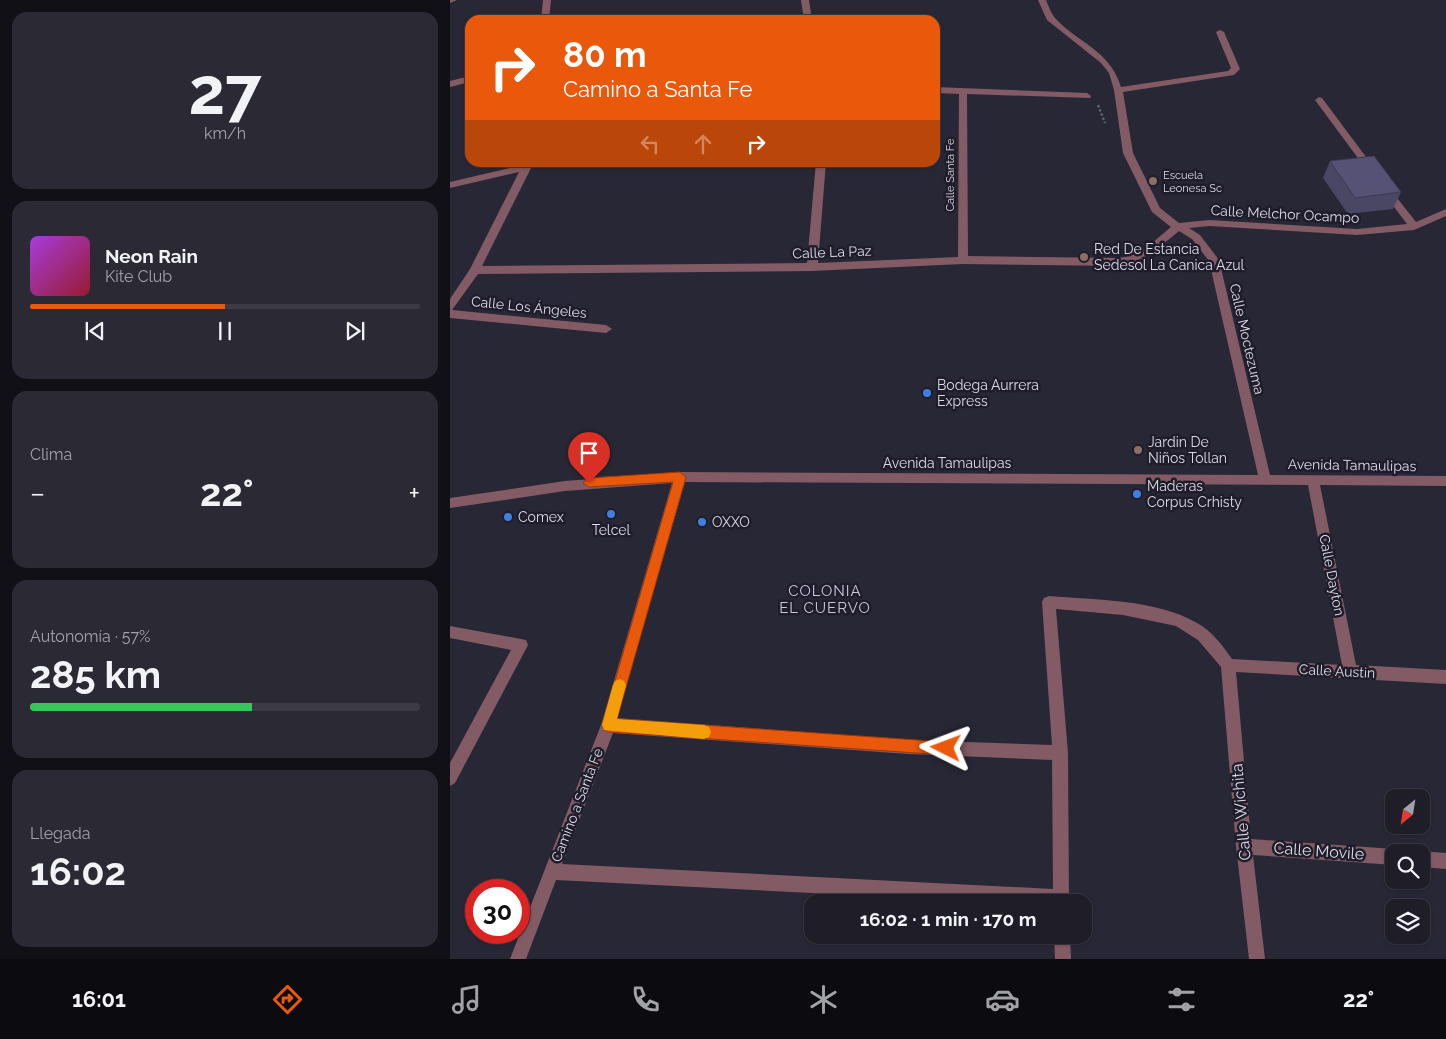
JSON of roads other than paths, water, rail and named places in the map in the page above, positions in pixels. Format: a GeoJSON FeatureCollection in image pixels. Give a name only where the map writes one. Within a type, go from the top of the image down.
{"type":"FeatureCollection","features":[{"type":"Feature","properties":{"kind":"street"},"geometry":{"type":"LineString","coordinates":[[546,15],[547,0]]}},
{"type":"Feature","properties":{"kind":"street"},"geometry":{"type":"LineString","coordinates":[[805,0],[807,15]]}},
{"type":"Feature","properties":{"kind":"street","name":"Calle Moctezuma"},"geometry":{"type":"LineString","coordinates":[[1042,0],[1050,18],[1104,61],[1113,74],[1118,90],[1128,153],[1156,210],[1167,220],[1196,237],[1214,260],[1265,480]]}},
{"type":"Feature","properties":{"kind":"street"},"geometry":{"type":"LineString","coordinates":[[1118,90],[1231,73],[1236,69],[1220,32]]}},
{"type":"Feature","properties":{"kind":"street"},"geometry":{"type":"LineString","coordinates":[[450,84],[465,80]]}},
{"type":"Feature","properties":{"kind":"street"},"geometry":{"type":"LineString","coordinates":[[940,90],[1087,96]]}},
{"type":"Feature","properties":{"kind":"street","name":"Calle Santa Fe"},"geometry":{"type":"LineString","coordinates":[[963,90],[963,260]]}},
{"type":"Feature","properties":{"kind":"street"},"geometry":{"type":"LineString","coordinates":[[1319,100],[1414,227]]}},
{"type":"Feature","properties":{"kind":"street"},"geometry":{"type":"LineString","coordinates":[[450,185],[520,167]]}},
{"type":"Feature","properties":{"kind":"street"},"geometry":{"type":"LineString","coordinates":[[450,307],[475,270],[527,167]]}},
{"type":"Feature","properties":{"kind":"street"},"geometry":{"type":"LineString","coordinates":[[812,267],[820,167]]}},
{"type":"Feature","properties":{"kind":"street","name":"Calle Melchor Ocampo"},"geometry":{"type":"LineString","coordinates":[[1179,226],[1209,223],[1357,232],[1414,227],[1446,212]]}},
{"type":"Feature","properties":{"kind":"street","name":"Calle La Paz"},"geometry":{"type":"LineString","coordinates":[[475,270],[812,267],[963,260],[1119,262],[1132,260],[1143,255],[1179,226]]}},
{"type":"Feature","properties":{"kind":"street","name":"Calle Los Ángeles"},"geometry":{"type":"LineString","coordinates":[[450,314],[606,330]]}},
{"type":"Feature","properties":{"kind":"street","name":"Avenida Tamaulipas"},"geometry":{"type":"LineString","coordinates":[[450,503],[501,493],[606,480],[680,477],[1446,482]]}},
{"type":"Feature","properties":{"kind":"street","name":"Camino a Santa Fe"},"geometry":{"type":"LineString","coordinates":[[518,959],[608,725],[680,477]]}},
{"type":"Feature","properties":{"kind":"street","name":"Calle Dayton"},"geometry":{"type":"LineString","coordinates":[[1313,480],[1350,671]]}},
{"type":"Feature","properties":{"kind":"street"},"geometry":{"type":"LineString","coordinates":[[1061,894],[1060,753],[1049,602],[1160,615],[1190,626],[1213,644],[1228,665]]}},
{"type":"Feature","properties":{"kind":"street"},"geometry":{"type":"LineString","coordinates":[[450,632],[522,645],[450,778]]}},
{"type":"Feature","properties":{"kind":"street","name":"Calle Austin"},"geometry":{"type":"LineString","coordinates":[[1228,665],[1446,677]]}},
{"type":"Feature","properties":{"kind":"street","name":"Calle Wichita"},"geometry":{"type":"LineString","coordinates":[[1228,665],[1244,846],[1257,959]]}},
{"type":"Feature","properties":{"kind":"street"},"geometry":{"type":"LineString","coordinates":[[608,725],[908,747],[1060,753]]}},
{"type":"Feature","properties":{"kind":"street","name":"Calle Movile"},"geometry":{"type":"LineString","coordinates":[[1244,846],[1385,856]]}},
{"type":"Feature","properties":{"kind":"street"},"geometry":{"type":"LineString","coordinates":[[1430,860],[1446,861]]}},
{"type":"Feature","properties":{"kind":"street"},"geometry":{"type":"LineString","coordinates":[[550,872],[952,894]]}},
{"type":"Feature","properties":{"kind":"street"},"geometry":{"type":"LineString","coordinates":[[1062,944],[1063,959]]}},
{"type":"Feature","properties":{"kind":"place","name":"Escuela Leonesa Sc"},"geometry":{"type":"Point","coordinates":[1153,181]}},
{"type":"Feature","properties":{"kind":"place","name":"Red De Estancia Sedesol La Canica Azul"},"geometry":{"type":"Point","coordinates":[1084,257]}},
{"type":"Feature","properties":{"kind":"place","name":"Bodega Aurrera Express"},"geometry":{"type":"Point","coordinates":[927,393]}},
{"type":"Feature","properties":{"kind":"place","name":"Jardin De Niños Tollan"},"geometry":{"type":"Point","coordinates":[1138,450]}},
{"type":"Feature","properties":{"kind":"place","name":"Maderas Corpus Crhisty"},"geometry":{"type":"Point","coordinates":[1137,494]}},
{"type":"Feature","properties":{"kind":"place","name":"Telcel"},"geometry":{"type":"Point","coordinates":[611,514]}},
{"type":"Feature","properties":{"kind":"place","name":"Comex"},"geometry":{"type":"Point","coordinates":[508,517]}},
{"type":"Feature","properties":{"kind":"place","name":"OXXO"},"geometry":{"type":"Point","coordinates":[702,522]}},
{"type":"Feature","properties":{"kind":"district","name":"COLONIA EL CUERVO"},"geometry":{"type":"Point","coordinates":[825,600]}}]}
